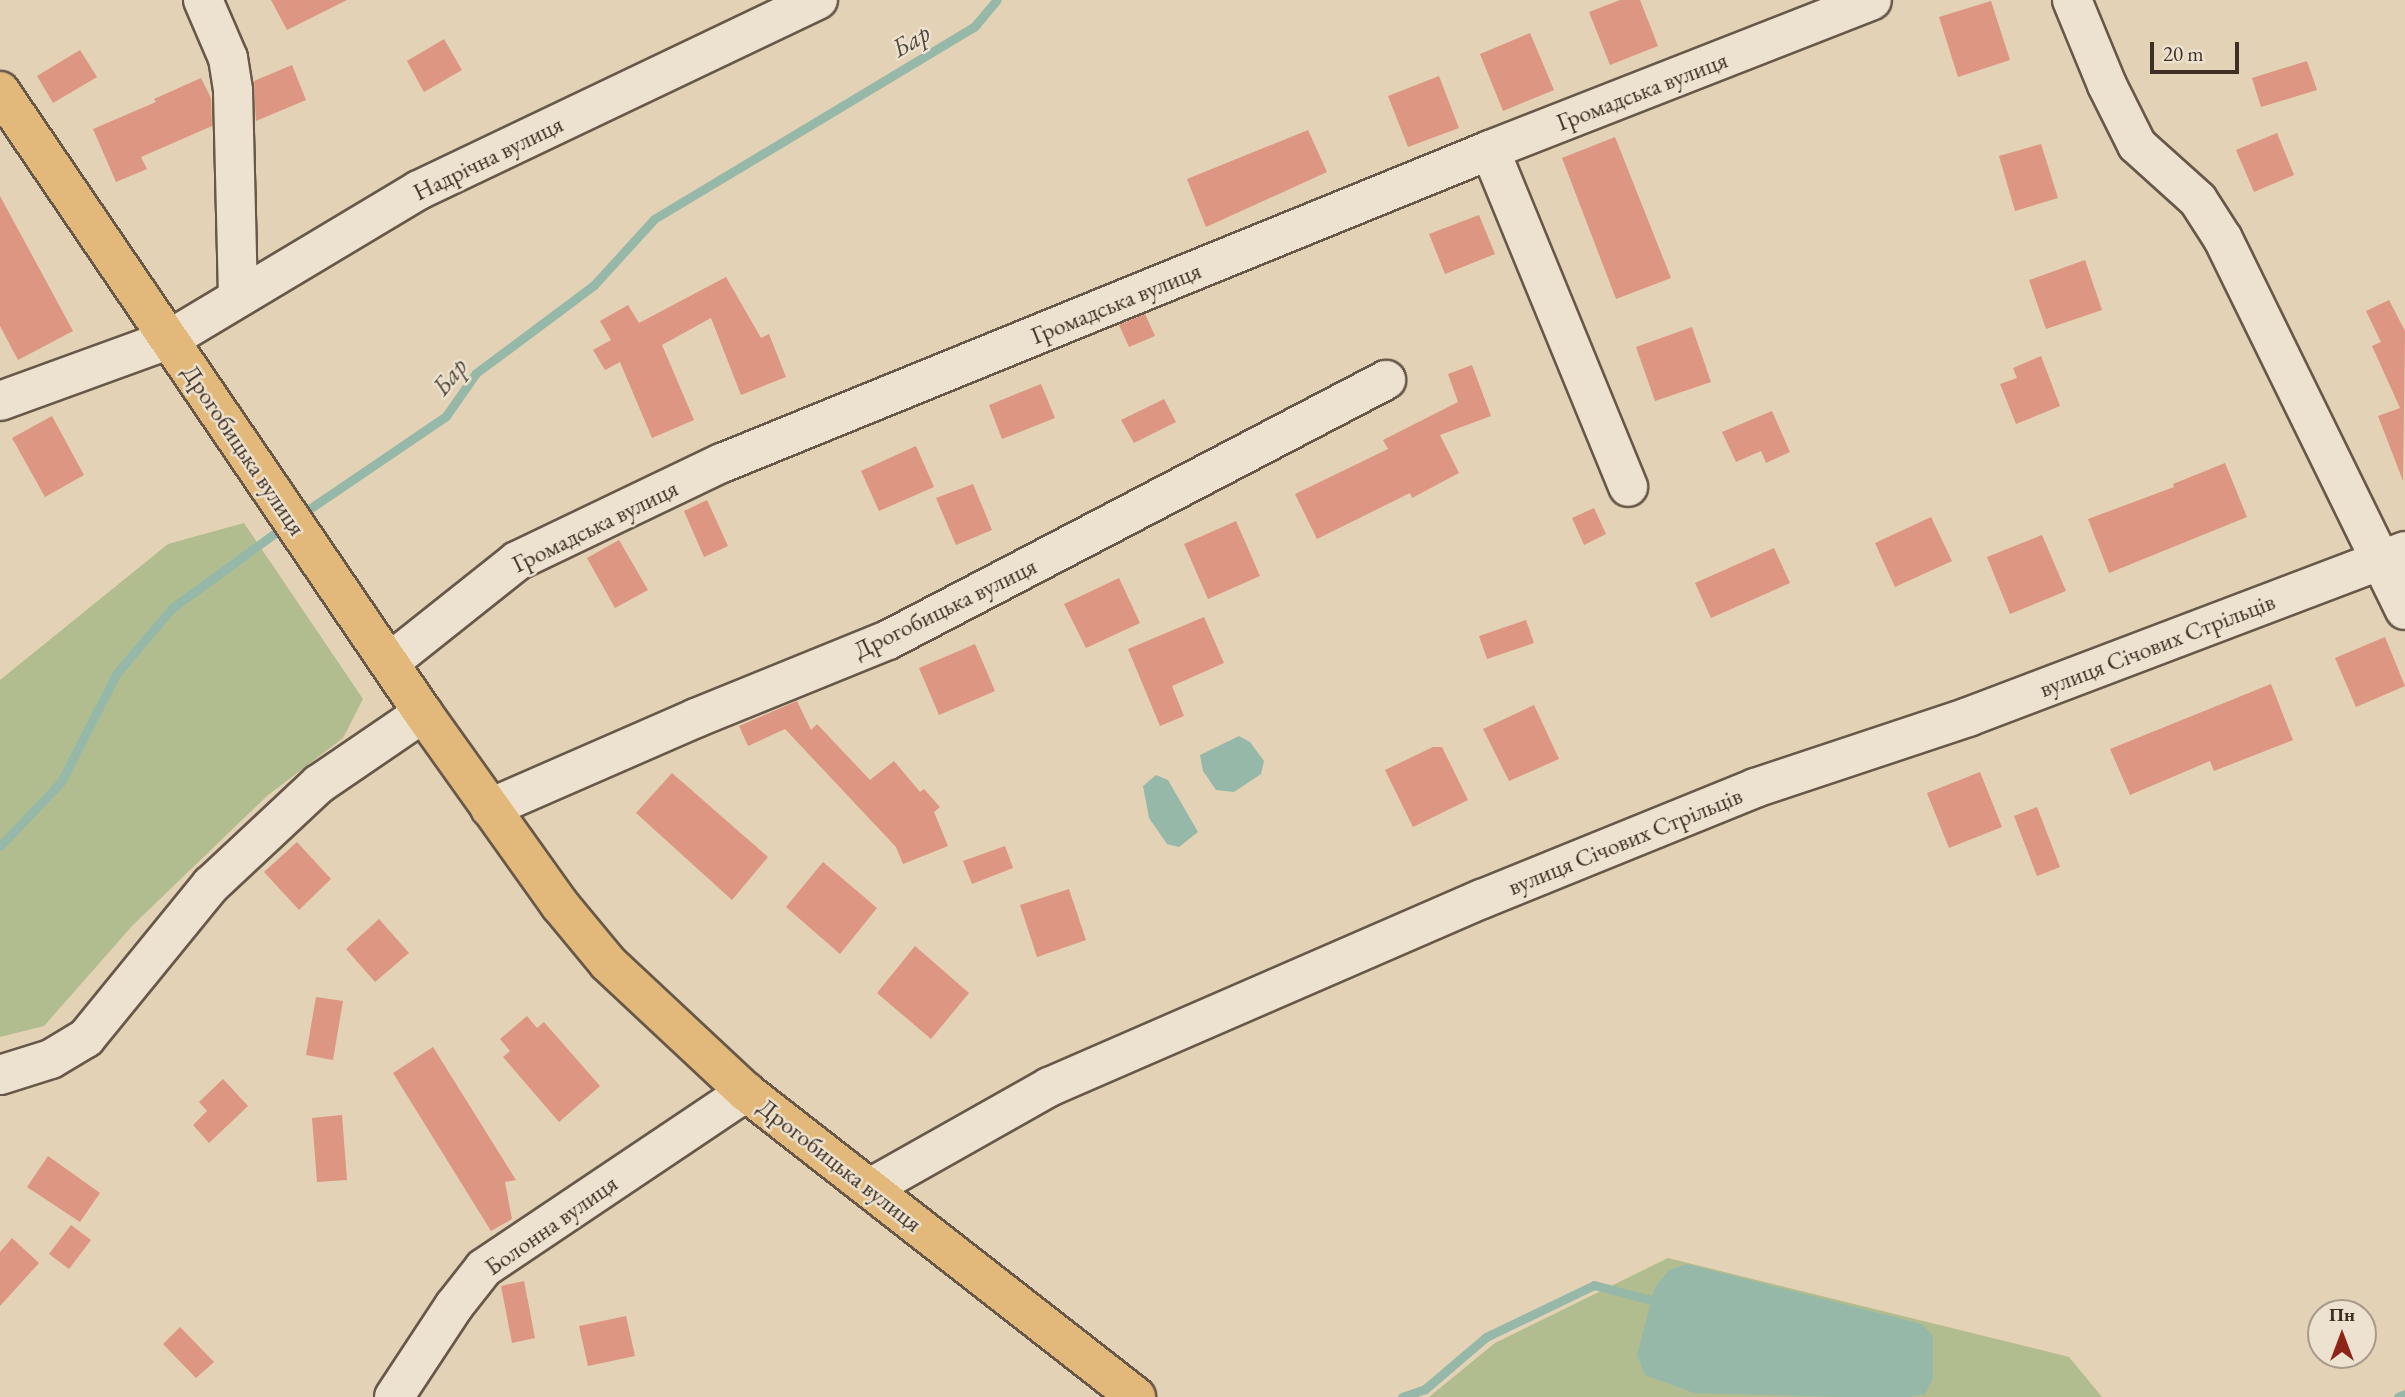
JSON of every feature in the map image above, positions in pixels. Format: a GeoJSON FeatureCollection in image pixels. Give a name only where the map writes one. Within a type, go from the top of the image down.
{"type":"FeatureCollection","features":[{"type":"Feature","properties":{"kind":"main road","name":"Дрогобицька вулиця"},"geometry":{"type":"LineString","coordinates":[[0,91],[239,438],[313,553],[490,808],[560,905],[608,962],[746,1092],[1136,1397]]}},
{"type":"Feature","properties":{"kind":"street"},"geometry":{"type":"LineString","coordinates":[[204,0],[228,58],[233,91],[238,298]]}},
{"type":"Feature","properties":{"kind":"street","name":"Надрічна вулиця"},"geometry":{"type":"LineString","coordinates":[[0,401],[170,339],[419,190],[818,0]]}},
{"type":"Feature","properties":{"kind":"street","name":"Громадська вулиця"},"geometry":{"type":"LineString","coordinates":[[390,662],[517,561],[722,463],[1490,150],[1872,0]]}},
{"type":"Feature","properties":{"kind":"street"},"geometry":{"type":"LineString","coordinates":[[2072,0],[2107,85],[2137,145],[2198,200],[2223,239],[2394,556],[2405,610]]}},
{"type":"Feature","properties":{"kind":"street"},"geometry":{"type":"LineString","coordinates":[[1490,150],[1628,487]]}},
{"type":"Feature","properties":{"kind":"street","name":"Дрогобицька вулиця"},"geometry":{"type":"LineString","coordinates":[[490,808],[696,718],[888,640],[1386,380]]}},
{"type":"Feature","properties":{"kind":"street","name":"вулиця Січових Стрільців"},"geometry":{"type":"LineString","coordinates":[[870,1188],[1049,1087],[1482,899],[1755,788],[1968,717],[2394,556]]}},
{"type":"Feature","properties":{"kind":"street"},"geometry":{"type":"LineString","coordinates":[[0,1075],[51,1059],[86,1038],[211,885],[319,784],[424,713]]}},
{"type":"Feature","properties":{"kind":"street","name":"Болонна вулиця"},"geometry":{"type":"LineString","coordinates":[[394,1397],[454,1306],[484,1268],[746,1092]]}},
{"type":"Feature","properties":{"kind":"shaded area"},"geometry":{"type":"Polygon","coordinates":[[[244,523],[363,699],[343,738],[267,796],[133,925],[44,1026],[0,1037],[0,680],[168,544],[244,523]]]}},
{"type":"Feature","properties":{"kind":"shaded area"},"geometry":{"type":"Polygon","coordinates":[[[1239,736],[1250,742],[1264,761],[1261,774],[1234,792],[1216,790],[1203,771],[1200,755],[1239,736]]]}},
{"type":"Feature","properties":{"kind":"shaded area"},"geometry":{"type":"Polygon","coordinates":[[[1156,775],[1168,780],[1198,832],[1179,847],[1167,844],[1149,818],[1143,786],[1156,775]]]}},
{"type":"Feature","properties":{"kind":"shaded area"},"geometry":{"type":"Polygon","coordinates":[[[1668,1258],[2069,1357],[2102,1397],[1429,1397],[1495,1343],[1668,1258]]]}},
{"type":"Feature","properties":{"kind":"shaded area"},"geometry":{"type":"Polygon","coordinates":[[[1687,1264],[1922,1324],[1933,1336],[1933,1379],[1925,1394],[1910,1397],[1845,1397],[1694,1393],[1645,1375],[1637,1355],[1655,1287],[1669,1270],[1687,1264]]]}},
{"type":"Feature","properties":{"kind":"building"},"geometry":{"type":"Polygon","coordinates":[[[271,0],[347,0],[287,30],[271,0]]]}},
{"type":"Feature","properties":{"kind":"building"},"geometry":{"type":"Polygon","coordinates":[[[1620,0],[1640,0],[1658,46],[1610,65],[1589,12],[1620,0]]]}},
{"type":"Feature","properties":{"kind":"building"},"geometry":{"type":"Polygon","coordinates":[[[1991,1],[2010,60],[1958,77],[1939,17],[1991,1]]]}},
{"type":"Feature","properties":{"kind":"building"},"geometry":{"type":"Polygon","coordinates":[[[1530,33],[1554,90],[1503,111],[1480,54],[1530,33]]]}},
{"type":"Feature","properties":{"kind":"building"},"geometry":{"type":"Polygon","coordinates":[[[444,39],[462,70],[424,92],[407,61],[444,39]]]}},
{"type":"Feature","properties":{"kind":"building"},"geometry":{"type":"Polygon","coordinates":[[[80,50],[97,77],[53,103],[37,76],[80,50]]]}},
{"type":"Feature","properties":{"kind":"building"},"geometry":{"type":"Polygon","coordinates":[[[2307,61],[2317,90],[2261,107],[2252,78],[2307,61]]]}},
{"type":"Feature","properties":{"kind":"building"},"geometry":{"type":"Polygon","coordinates":[[[292,65],[306,100],[256,121],[254,81],[292,65]]]}},
{"type":"Feature","properties":{"kind":"building"},"geometry":{"type":"Polygon","coordinates":[[[1439,76],[1459,128],[1408,147],[1388,96],[1439,76]]]}},
{"type":"Feature","properties":{"kind":"building"},"geometry":{"type":"Polygon","coordinates":[[[201,78],[211,98],[212,126],[141,157],[147,169],[116,182],[93,129],[156,102],[154,99],[201,78]]]}},
{"type":"Feature","properties":{"kind":"building"},"geometry":{"type":"Polygon","coordinates":[[[1308,130],[1327,172],[1206,227],[1187,179],[1308,130]]]}},
{"type":"Feature","properties":{"kind":"building"},"geometry":{"type":"Polygon","coordinates":[[[2277,133],[2294,175],[2254,192],[2236,150],[2277,133]]]}},
{"type":"Feature","properties":{"kind":"building"},"geometry":{"type":"Polygon","coordinates":[[[1615,137],[1671,278],[1616,299],[1562,158],[1615,137]]]}},
{"type":"Feature","properties":{"kind":"building"},"geometry":{"type":"Polygon","coordinates":[[[2041,144],[2058,198],[2015,211],[1999,156],[2041,144]]]}},
{"type":"Feature","properties":{"kind":"building"},"geometry":{"type":"Polygon","coordinates":[[[0,196],[73,331],[18,360],[0,326],[0,196]]]}},
{"type":"Feature","properties":{"kind":"building"},"geometry":{"type":"Polygon","coordinates":[[[1479,215],[1495,254],[1445,274],[1429,234],[1479,215]]]}},
{"type":"Feature","properties":{"kind":"building"},"geometry":{"type":"Polygon","coordinates":[[[2085,260],[2102,310],[2046,329],[2029,280],[2085,260]]]}},
{"type":"Feature","properties":{"kind":"building"},"geometry":{"type":"Polygon","coordinates":[[[726,277],[761,338],[769,334],[786,377],[741,395],[711,318],[662,345],[694,420],[652,438],[620,362],[605,370],[593,350],[611,340],[600,321],[628,305],[639,323],[726,277]]]}},
{"type":"Feature","properties":{"kind":"building"},"geometry":{"type":"Polygon","coordinates":[[[2389,300],[2405,331],[2403,481],[2378,416],[2400,408],[2372,346],[2381,342],[2366,311],[2389,300]]]}},
{"type":"Feature","properties":{"kind":"building"},"geometry":{"type":"Polygon","coordinates":[[[1145,314],[1155,336],[1129,347],[1119,325],[1145,314]]]}},
{"type":"Feature","properties":{"kind":"building"},"geometry":{"type":"Polygon","coordinates":[[[1692,327],[1711,382],[1655,401],[1636,347],[1692,327]]]}},
{"type":"Feature","properties":{"kind":"building"},"geometry":{"type":"Polygon","coordinates":[[[2041,356],[2060,406],[2016,424],[2000,384],[2017,378],[2013,368],[2041,356]]]}},
{"type":"Feature","properties":{"kind":"building"},"geometry":{"type":"Polygon","coordinates":[[[1472,365],[1491,416],[1440,435],[1459,473],[1412,498],[1410,493],[1317,539],[1295,494],[1388,449],[1383,440],[1458,402],[1448,374],[1472,365]]]}},
{"type":"Feature","properties":{"kind":"building"},"geometry":{"type":"Polygon","coordinates":[[[1041,384],[1055,418],[1002,439],[989,405],[1041,384]]]}},
{"type":"Feature","properties":{"kind":"building"},"geometry":{"type":"Polygon","coordinates":[[[1164,399],[1176,422],[1134,443],[1121,420],[1164,399]]]}},
{"type":"Feature","properties":{"kind":"building"},"geometry":{"type":"Polygon","coordinates":[[[1772,411],[1790,452],[1766,463],[1761,451],[1736,462],[1722,432],[1772,411]]]}},
{"type":"Feature","properties":{"kind":"building"},"geometry":{"type":"Polygon","coordinates":[[[52,416],[84,475],[45,497],[12,438],[52,416]]]}},
{"type":"Feature","properties":{"kind":"building"},"geometry":{"type":"Polygon","coordinates":[[[916,446],[934,487],[879,511],[861,471],[916,446]]]}},
{"type":"Feature","properties":{"kind":"building"},"geometry":{"type":"Polygon","coordinates":[[[2225,463],[2247,517],[2109,573],[2088,519],[2174,487],[2173,484],[2225,463]]]}},
{"type":"Feature","properties":{"kind":"building"},"geometry":{"type":"Polygon","coordinates":[[[973,484],[992,530],[956,545],[936,498],[973,484]]]}},
{"type":"Feature","properties":{"kind":"building"},"geometry":{"type":"Polygon","coordinates":[[[707,500],[728,546],[704,557],[684,511],[707,500]]]}},
{"type":"Feature","properties":{"kind":"building"},"geometry":{"type":"Polygon","coordinates":[[[1594,508],[1606,534],[1584,545],[1572,518],[1594,508]]]}},
{"type":"Feature","properties":{"kind":"building"},"geometry":{"type":"Polygon","coordinates":[[[1931,517],[1952,561],[1895,587],[1875,543],[1931,517]]]}},
{"type":"Feature","properties":{"kind":"building"},"geometry":{"type":"Polygon","coordinates":[[[1236,521],[1260,576],[1208,599],[1184,544],[1236,521]]]}},
{"type":"Feature","properties":{"kind":"building"},"geometry":{"type":"Polygon","coordinates":[[[2042,535],[2066,591],[2010,614],[1987,557],[2042,535]]]}},
{"type":"Feature","properties":{"kind":"building"},"geometry":{"type":"Polygon","coordinates":[[[619,540],[648,590],[615,608],[587,558],[619,540]]]}},
{"type":"Feature","properties":{"kind":"building"},"geometry":{"type":"Polygon","coordinates":[[[1774,548],[1790,583],[1711,618],[1695,583],[1774,548]]]}},
{"type":"Feature","properties":{"kind":"building"},"geometry":{"type":"Polygon","coordinates":[[[1119,578],[1140,623],[1086,648],[1064,604],[1119,578]]]}},
{"type":"Feature","properties":{"kind":"building"},"geometry":{"type":"Polygon","coordinates":[[[1204,617],[1224,663],[1172,686],[1184,716],[1160,726],[1128,649],[1204,617]]]}},
{"type":"Feature","properties":{"kind":"building"},"geometry":{"type":"Polygon","coordinates":[[[1526,620],[1534,643],[1487,659],[1479,636],[1526,620]]]}},
{"type":"Feature","properties":{"kind":"building"},"geometry":{"type":"Polygon","coordinates":[[[2385,637],[2405,686],[2356,707],[2335,658],[2385,637]]]}},
{"type":"Feature","properties":{"kind":"building"},"geometry":{"type":"Polygon","coordinates":[[[975,644],[995,691],[939,715],[919,668],[975,644]]]}},
{"type":"Feature","properties":{"kind":"building"},"geometry":{"type":"Polygon","coordinates":[[[2271,684],[2293,740],[2214,771],[2210,761],[2130,795],[2110,749],[2271,684]]]}},
{"type":"Feature","properties":{"kind":"building"},"geometry":{"type":"Polygon","coordinates":[[[797,701],[811,730],[817,724],[870,780],[894,761],[920,792],[924,789],[940,807],[934,812],[948,846],[903,864],[896,847],[785,729],[748,746],[739,726],[797,701]]]}},
{"type":"Feature","properties":{"kind":"building"},"geometry":{"type":"Polygon","coordinates":[[[1534,705],[1559,759],[1509,781],[1483,729],[1534,705]]]}},
{"type":"Feature","properties":{"kind":"building"},"geometry":{"type":"Polygon","coordinates":[[[1433,747],[1442,747],[1468,800],[1413,827],[1385,770],[1433,747]]]}},
{"type":"Feature","properties":{"kind":"building"},"geometry":{"type":"Polygon","coordinates":[[[1980,772],[2002,827],[1949,848],[1927,793],[1980,772]]]}},
{"type":"Feature","properties":{"kind":"building"},"geometry":{"type":"Polygon","coordinates":[[[672,773],[768,857],[732,900],[636,813],[672,773]]]}},
{"type":"Feature","properties":{"kind":"building"},"geometry":{"type":"Polygon","coordinates":[[[2037,807],[2060,867],[2037,876],[2014,816],[2037,807]]]}},
{"type":"Feature","properties":{"kind":"building"},"geometry":{"type":"Polygon","coordinates":[[[297,842],[331,879],[299,910],[264,872],[297,842]]]}},
{"type":"Feature","properties":{"kind":"building"},"geometry":{"type":"Polygon","coordinates":[[[1005,846],[1013,868],[972,884],[963,861],[1005,846]]]}},
{"type":"Feature","properties":{"kind":"building"},"geometry":{"type":"Polygon","coordinates":[[[823,862],[877,908],[840,954],[786,907],[823,862]]]}},
{"type":"Feature","properties":{"kind":"building"},"geometry":{"type":"Polygon","coordinates":[[[1069,889],[1086,940],[1037,957],[1020,905],[1069,889]]]}},
{"type":"Feature","properties":{"kind":"building"},"geometry":{"type":"Polygon","coordinates":[[[379,919],[409,953],[375,982],[346,949],[379,919]]]}},
{"type":"Feature","properties":{"kind":"building"},"geometry":{"type":"Polygon","coordinates":[[[915,946],[969,993],[931,1039],[877,993],[915,946]]]}},
{"type":"Feature","properties":{"kind":"building"},"geometry":{"type":"Polygon","coordinates":[[[316,997],[343,1001],[333,1060],[306,1055],[316,997]]]}},
{"type":"Feature","properties":{"kind":"building"},"geometry":{"type":"Polygon","coordinates":[[[527,1016],[537,1028],[544,1022],[600,1086],[559,1122],[503,1057],[510,1051],[500,1039],[527,1016]]]}},
{"type":"Feature","properties":{"kind":"building"},"geometry":{"type":"Polygon","coordinates":[[[433,1047],[516,1180],[505,1182],[512,1219],[491,1231],[393,1073],[433,1047]]]}},
{"type":"Feature","properties":{"kind":"building"},"geometry":{"type":"Polygon","coordinates":[[[223,1079],[248,1106],[209,1143],[193,1125],[207,1111],[199,1102],[223,1079]]]}},
{"type":"Feature","properties":{"kind":"building"},"geometry":{"type":"Polygon","coordinates":[[[342,1115],[347,1180],[317,1182],[312,1118],[342,1115]]]}},
{"type":"Feature","properties":{"kind":"building"},"geometry":{"type":"Polygon","coordinates":[[[48,1156],[100,1193],[80,1222],[27,1187],[48,1156]]]}},
{"type":"Feature","properties":{"kind":"building"},"geometry":{"type":"Polygon","coordinates":[[[71,1225],[91,1240],[69,1269],[49,1254],[71,1225]]]}},
{"type":"Feature","properties":{"kind":"building"},"geometry":{"type":"Polygon","coordinates":[[[12,1238],[39,1263],[0,1306],[0,1252],[12,1238]]]}},
{"type":"Feature","properties":{"kind":"building"},"geometry":{"type":"Polygon","coordinates":[[[524,1281],[535,1338],[512,1343],[501,1286],[524,1281]]]}},
{"type":"Feature","properties":{"kind":"building"},"geometry":{"type":"Polygon","coordinates":[[[626,1316],[635,1356],[588,1366],[579,1326],[626,1316]]]}},
{"type":"Feature","properties":{"kind":"building"},"geometry":{"type":"Polygon","coordinates":[[[180,1327],[214,1362],[196,1378],[163,1344],[180,1327]]]}},
{"type":"Feature","properties":{"kind":"waterway","name":"Бар"},"geometry":{"type":"LineString","coordinates":[[299,516],[446,416],[476,373],[594,285],[654,219],[974,27],[997,0]]}},
{"type":"Feature","properties":{"kind":"waterway","name":"Бар"},"geometry":{"type":"LineString","coordinates":[[0,846],[61,782],[116,674],[172,608],[285,526]]}},
{"type":"Feature","properties":{"kind":"waterway"},"geometry":{"type":"LineString","coordinates":[[1402,1397],[1425,1389],[1486,1337],[1594,1285],[1652,1300]]}},
{"type":"Feature","properties":{"kind":"waterway"},"geometry":{"type":"LineString","coordinates":[[2398,1397],[2405,1394]]}}]}
